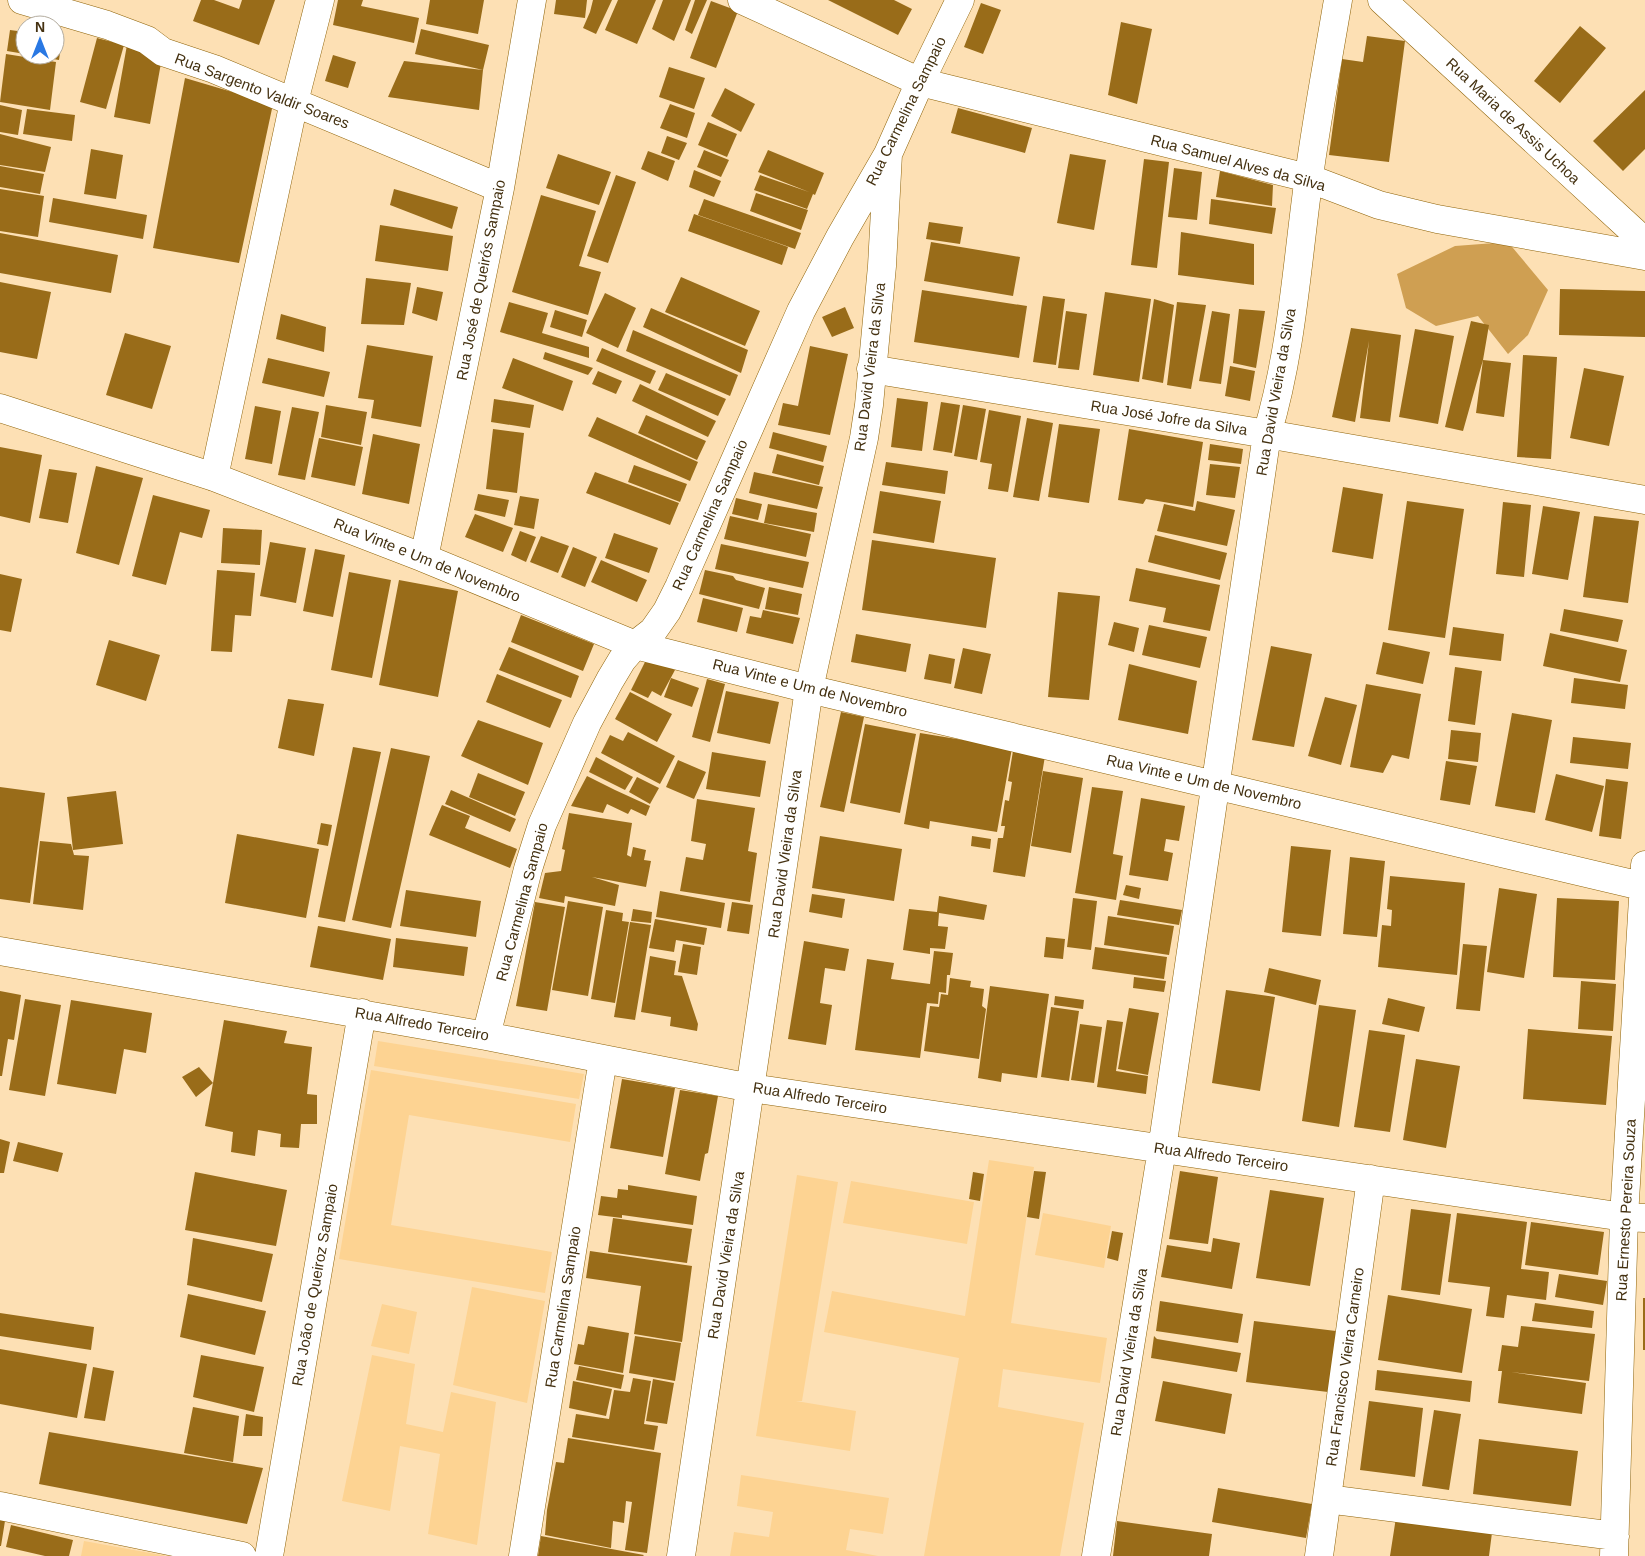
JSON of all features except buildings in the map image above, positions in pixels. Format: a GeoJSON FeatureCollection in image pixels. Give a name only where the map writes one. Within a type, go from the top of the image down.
{"type":"FeatureCollection","features":[{"type":"Feature","properties":{"kind":"street","name":"Rua Sargento Valdir Soares"},"geometry":{"type":"LineString","coordinates":[[22,0],[99,22],[147,40],[163,52],[214,69],[500,188]]}},
{"type":"Feature","properties":{"kind":"street"},"geometry":{"type":"LineString","coordinates":[[214,477],[294,102],[320,0]]}},
{"type":"Feature","properties":{"kind":"street","name":"Rua José de Queirós Sampaio"},"geometry":{"type":"LineString","coordinates":[[424,558],[500,188],[532,0]]}},
{"type":"Feature","properties":{"kind":"street","name":"Rua Samuel Alves da Silva"},"geometry":{"type":"LineString","coordinates":[[742,0],[920,82],[1308,178],[1379,206],[1429,218],[1645,256]]}},
{"type":"Feature","properties":{"kind":"street","name":"Rua Carmelina Sampaio"},"geometry":{"type":"LineString","coordinates":[[486,1036],[528,869],[542,825],[587,723],[622,660],[653,631],[667,611],[801,311],[840,237],[888,154],[920,82],[960,0]]}},
{"type":"Feature","properties":{"kind":"street","name":"Rua David Vieira da Silva"},"geometry":{"type":"LineString","coordinates":[[1096,1556],[1162,1149],[1267,434],[1275,410],[1280,383],[1308,178],[1338,0]]}},
{"type":"Feature","properties":{"kind":"street","name":"Rua Maria de Assis Uchoa"},"geometry":{"type":"LineString","coordinates":[[1382,0],[1645,242]]}},
{"type":"Feature","properties":{"kind":"street","name":"Rua David Vieira da Silva"},"geometry":{"type":"LineString","coordinates":[[681,1556],[809,689],[864,438],[882,266],[888,154]]}},
{"type":"Feature","properties":{"kind":"street","name":"Rua José Jofre da Silva"},"geometry":{"type":"LineString","coordinates":[[871,369],[1267,434],[1645,500]]}},
{"type":"Feature","properties":{"kind":"street","name":"Rua Vinte e Um de Novembro"},"geometry":{"type":"LineString","coordinates":[[0,408],[214,477],[424,558],[636,645],[809,689],[1216,785],[1645,880]]}},
{"type":"Feature","properties":{"kind":"street","name":"Rua Ernesto Pereira Souza"},"geometry":{"type":"LineString","coordinates":[[1614,1546],[1634,1217],[1645,880]]}},
{"type":"Feature","properties":{"kind":"street","name":"Rua Alfredo Terceiro"},"geometry":{"type":"LineString","coordinates":[[0,951],[486,1036],[751,1088],[1634,1217]]}},
{"type":"Feature","properties":{"kind":"street","name":"Rua João de Queiroz Sampaio"},"geometry":{"type":"LineString","coordinates":[[268,1556],[362,1014]]}},
{"type":"Feature","properties":{"kind":"street","name":"Rua Carmelina Sampaio"},"geometry":{"type":"LineString","coordinates":[[523,1556],[603,1059]]}},
{"type":"Feature","properties":{"kind":"street","name":"Rua Francisco Vieira Carneiro"},"geometry":{"type":"LineString","coordinates":[[1319,1556],[1371,1179]]}},
{"type":"Feature","properties":{"kind":"street"},"geometry":{"type":"LineString","coordinates":[[1327,1499],[1614,1546]]}},
{"type":"Feature","properties":{"kind":"street"},"geometry":{"type":"LineString","coordinates":[[0,1506],[242,1556]]}},
{"type":"Feature","properties":{"kind":"shaded area"},"geometry":{"type":"Polygon","coordinates":[[[1508,242],[1548,290],[1528,335],[1508,354],[1478,316],[1436,326],[1406,308],[1397,274],[1455,246],[1508,242]]]}},
{"type":"Feature","properties":{"kind":"shaded area"},"geometry":{"type":"Polygon","coordinates":[[[378,1041],[584,1074],[579,1099],[374,1066],[378,1041]]]}},
{"type":"Feature","properties":{"kind":"shaded area"},"geometry":{"type":"Polygon","coordinates":[[[371,1070],[576,1104],[570,1142],[409,1115],[391,1225],[552,1252],[545,1293],[339,1259],[371,1070]]]}},
{"type":"Feature","properties":{"kind":"shaded area"},"geometry":{"type":"Polygon","coordinates":[[[989,1160],[1034,1167],[1011,1323],[1107,1338],[1100,1383],[1003,1369],[998,1407],[1084,1423],[1060,1556],[924,1556],[959,1358],[824,1332],[832,1291],[965,1316],[989,1160]]]}},
{"type":"Feature","properties":{"kind":"shaded area"},"geometry":{"type":"Polygon","coordinates":[[[797,1175],[838,1182],[802,1401],[796,1401],[856,1411],[850,1451],[756,1436],[797,1175]]]}},
{"type":"Feature","properties":{"kind":"shaded area"},"geometry":{"type":"Polygon","coordinates":[[[851,1181],[974,1202],[967,1244],[843,1223],[851,1181]]]}},
{"type":"Feature","properties":{"kind":"shaded area"},"geometry":{"type":"Polygon","coordinates":[[[1043,1213],[1111,1226],[1104,1268],[1035,1255],[1043,1213]]]}},
{"type":"Feature","properties":{"kind":"shaded area"},"geometry":{"type":"Polygon","coordinates":[[[472,1287],[545,1301],[527,1403],[453,1385],[472,1287]]]}},
{"type":"Feature","properties":{"kind":"shaded area"},"geometry":{"type":"Polygon","coordinates":[[[382,1304],[417,1312],[409,1354],[371,1346],[382,1304]]]}},
{"type":"Feature","properties":{"kind":"shaded area"},"geometry":{"type":"Polygon","coordinates":[[[372,1355],[415,1364],[406,1424],[443,1432],[451,1392],[496,1402],[477,1545],[428,1534],[440,1454],[400,1446],[390,1511],[342,1501],[372,1355]]]}},
{"type":"Feature","properties":{"kind":"shaded area"},"geometry":{"type":"Polygon","coordinates":[[[741,1475],[889,1498],[883,1534],[850,1529],[846,1550],[878,1556],[730,1556],[734,1532],[769,1537],[773,1512],[737,1506],[741,1475]]]}},
{"type":"Feature","properties":{"kind":"shaded area"},"geometry":{"type":"Polygon","coordinates":[[[84,1541],[167,1556],[81,1556],[84,1541]]]}}]}
